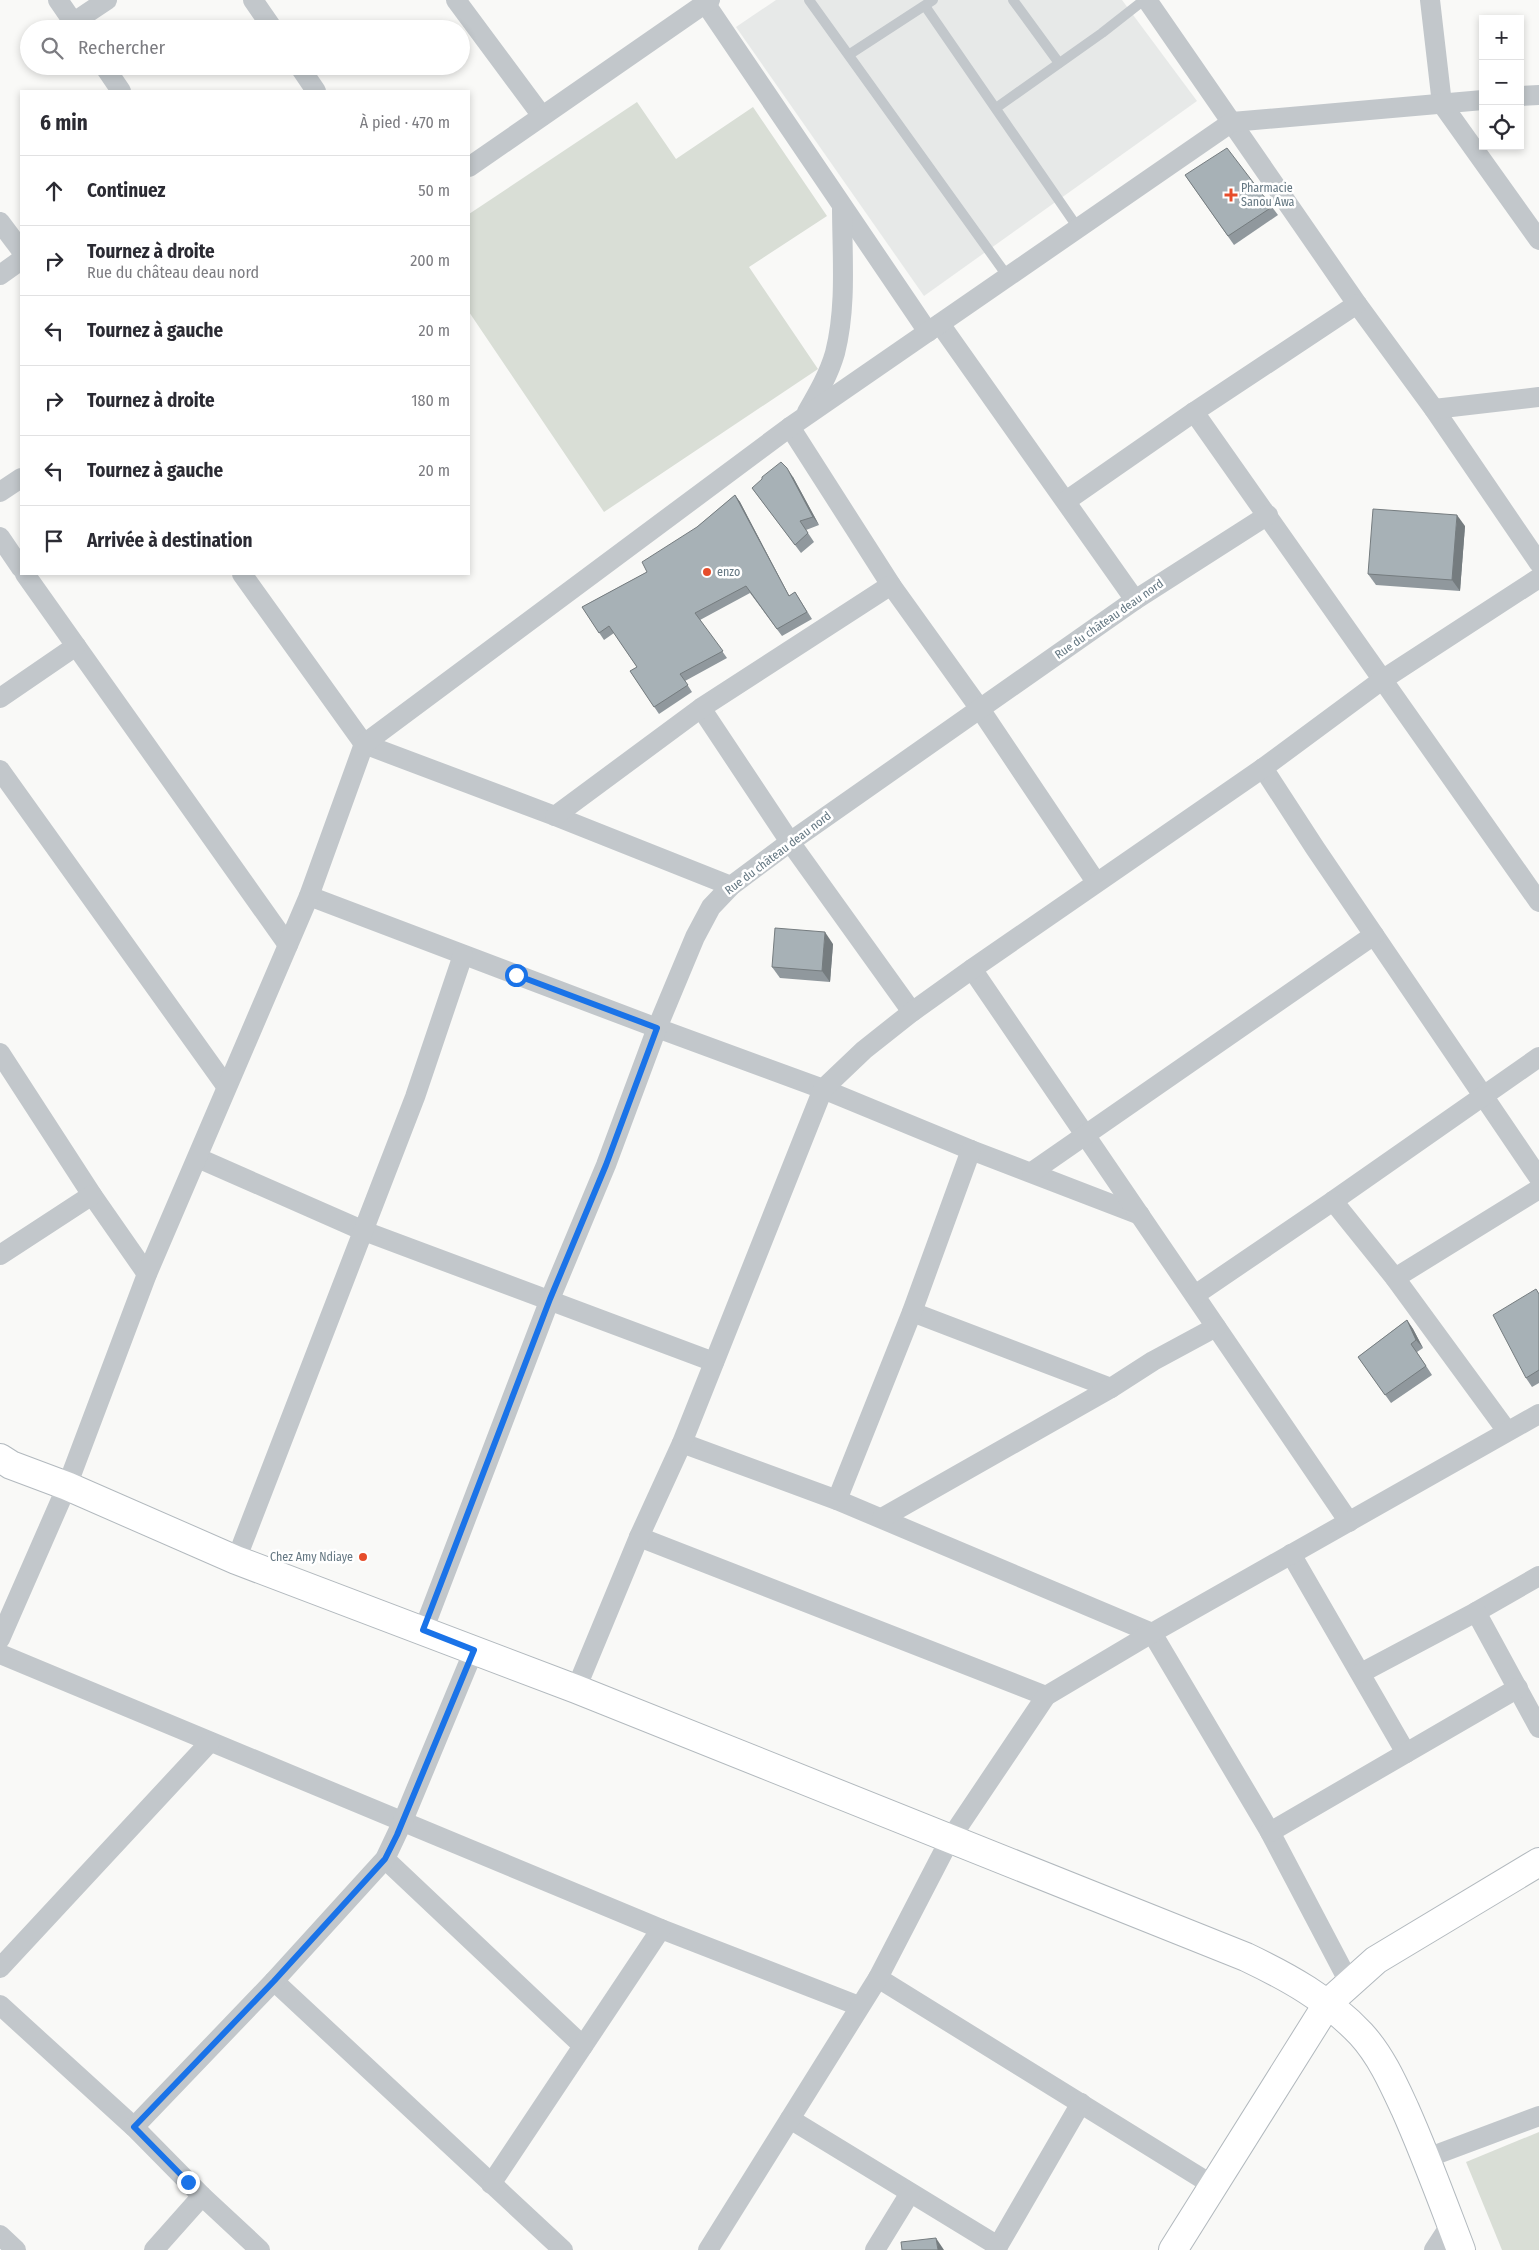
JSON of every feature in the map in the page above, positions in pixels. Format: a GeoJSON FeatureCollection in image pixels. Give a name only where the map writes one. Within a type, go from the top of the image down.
{"type":"FeatureCollection","features":[{"type":"Feature","properties":{"kind":"main road"},"geometry":{"type":"LineString","coordinates":[[0,1458],[11,1465],[67,1486],[236,1560],[576,1690],[1246,1956],[1285,1975],[1328,2003],[1362,2035],[1387,2070],[1427,2158],[1461,2250]]}},
{"type":"Feature","properties":{"kind":"main road"},"geometry":{"type":"LineString","coordinates":[[1173,2250],[1328,2003],[1376,1960],[1539,1862]]}},
{"type":"Feature","properties":{"kind":"street"},"geometry":{"type":"LineString","coordinates":[[58,0],[72,20]]}},
{"type":"Feature","properties":{"kind":"street"},"geometry":{"type":"LineString","coordinates":[[83,20],[107,0]]}},
{"type":"Feature","properties":{"kind":"street"},"geometry":{"type":"LineString","coordinates":[[252,0],[266,20]]}},
{"type":"Feature","properties":{"kind":"street"},"geometry":{"type":"LineString","coordinates":[[456,0],[542,116]]}},
{"type":"Feature","properties":{"kind":"street"},"geometry":{"type":"LineString","coordinates":[[1145,0],[1232,122],[1357,304],[1434,409],[1539,563]]}},
{"type":"Feature","properties":{"kind":"street"},"geometry":{"type":"LineString","coordinates":[[1430,0],[1442,104],[1539,240]]}},
{"type":"Feature","properties":{"kind":"street"},"geometry":{"type":"LineString","coordinates":[[470,166],[706,1],[842,206],[1066,502],[1135,600]]}},
{"type":"Feature","properties":{"kind":"street"},"geometry":{"type":"LineString","coordinates":[[110,75],[120,90]]}},
{"type":"Feature","properties":{"kind":"street"},"geometry":{"type":"LineString","coordinates":[[303,75],[308,88]]}},
{"type":"Feature","properties":{"kind":"street"},"geometry":{"type":"LineString","coordinates":[[1524,96],[1539,94]]}},
{"type":"Feature","properties":{"kind":"street"},"geometry":{"type":"LineString","coordinates":[[0,1639],[67,1486],[147,1274],[309,896],[364,744],[797,422],[1232,122],[1479,100]]}},
{"type":"Feature","properties":{"kind":"street"},"geometry":{"type":"LineString","coordinates":[[797,422],[823,384],[835,353],[842,294],[842,206]]}},
{"type":"Feature","properties":{"kind":"street"},"geometry":{"type":"LineString","coordinates":[[0,222],[20,249]]}},
{"type":"Feature","properties":{"kind":"street"},"geometry":{"type":"LineString","coordinates":[[0,275],[20,261]]}},
{"type":"Feature","properties":{"kind":"street"},"geometry":{"type":"LineString","coordinates":[[1066,502],[1194,412],[1357,304]]}},
{"type":"Feature","properties":{"kind":"street"},"geometry":{"type":"LineString","coordinates":[[1434,409],[1539,397]]}},
{"type":"Feature","properties":{"kind":"street"},"geometry":{"type":"LineString","coordinates":[[1194,412],[1539,902]]}},
{"type":"Feature","properties":{"kind":"street"},"geometry":{"type":"LineString","coordinates":[[797,422],[891,584],[980,709],[1096,882]]}},
{"type":"Feature","properties":{"kind":"street"},"geometry":{"type":"LineString","coordinates":[[0,492],[20,479]]}},
{"type":"Feature","properties":{"kind":"street","name":"Rue du château deau nord"},"geometry":{"type":"LineString","coordinates":[[423,1630],[550,1299],[606,1165],[657,1028],[695,937],[711,907],[731,886],[790,842],[1135,600],[1268,515]]}},
{"type":"Feature","properties":{"kind":"street"},"geometry":{"type":"LineString","coordinates":[[0,538],[20,567]]}},
{"type":"Feature","properties":{"kind":"street"},"geometry":{"type":"LineString","coordinates":[[26,575],[288,945]]}},
{"type":"Feature","properties":{"kind":"street"},"geometry":{"type":"LineString","coordinates":[[243,575],[364,744],[555,816],[731,886]]}},
{"type":"Feature","properties":{"kind":"street"},"geometry":{"type":"LineString","coordinates":[[576,1690],[640,1536],[682,1443],[823,1089],[864,1050],[912,1012],[972,969],[1263,768],[1382,680],[1539,578]]}},
{"type":"Feature","properties":{"kind":"street"},"geometry":{"type":"LineString","coordinates":[[555,816],[701,708],[891,584]]}},
{"type":"Feature","properties":{"kind":"street"},"geometry":{"type":"LineString","coordinates":[[0,698],[76,646]]}},
{"type":"Feature","properties":{"kind":"street"},"geometry":{"type":"LineString","coordinates":[[701,708],[790,842],[912,1012]]}},
{"type":"Feature","properties":{"kind":"street"},"geometry":{"type":"LineString","coordinates":[[1263,768],[1539,1178]]}},
{"type":"Feature","properties":{"kind":"street"},"geometry":{"type":"LineString","coordinates":[[0,770],[226,1086]]}},
{"type":"Feature","properties":{"kind":"street"},"geometry":{"type":"LineString","coordinates":[[309,896],[823,1089],[971,1150],[1140,1215]]}},
{"type":"Feature","properties":{"kind":"street"},"geometry":{"type":"LineString","coordinates":[[1032,1172],[1374,935]]}},
{"type":"Feature","properties":{"kind":"street"},"geometry":{"type":"LineString","coordinates":[[236,1560],[415,1097],[463,955]]}},
{"type":"Feature","properties":{"kind":"street"},"geometry":{"type":"LineString","coordinates":[[972,969],[1349,1522]]}},
{"type":"Feature","properties":{"kind":"street"},"geometry":{"type":"LineString","coordinates":[[0,1053],[92,1195],[147,1274]]}},
{"type":"Feature","properties":{"kind":"street"},"geometry":{"type":"LineString","coordinates":[[1195,1296],[1539,1057]]}},
{"type":"Feature","properties":{"kind":"street"},"geometry":{"type":"LineString","coordinates":[[837,1500],[912,1312],[971,1150]]}},
{"type":"Feature","properties":{"kind":"street"},"geometry":{"type":"LineString","coordinates":[[198,1158],[364,1232],[550,1299],[714,1362]]}},
{"type":"Feature","properties":{"kind":"street"},"geometry":{"type":"LineString","coordinates":[[1395,1278],[1539,1189]]}},
{"type":"Feature","properties":{"kind":"street"},"geometry":{"type":"LineString","coordinates":[[0,1255],[92,1195]]}},
{"type":"Feature","properties":{"kind":"street"},"geometry":{"type":"LineString","coordinates":[[1332,1201],[1395,1278],[1507,1431]]}},
{"type":"Feature","properties":{"kind":"street"},"geometry":{"type":"LineString","coordinates":[[912,1312],[1111,1388]]}},
{"type":"Feature","properties":{"kind":"street"},"geometry":{"type":"LineString","coordinates":[[882,1518],[1111,1388],[1153,1361],[1216,1327]]}},
{"type":"Feature","properties":{"kind":"street"},"geometry":{"type":"LineString","coordinates":[[708,2250],[878,1978],[950,1839],[1046,1696],[1152,1633],[1539,1414]]}},
{"type":"Feature","properties":{"kind":"street"},"geometry":{"type":"LineString","coordinates":[[682,1443],[882,1518],[1152,1633],[1270,1832],[1350,1984]]}},
{"type":"Feature","properties":{"kind":"street"},"geometry":{"type":"LineString","coordinates":[[640,1536],[1046,1696]]}},
{"type":"Feature","properties":{"kind":"street"},"geometry":{"type":"LineString","coordinates":[[1291,1554],[1406,1753]]}},
{"type":"Feature","properties":{"kind":"street"},"geometry":{"type":"LineString","coordinates":[[1361,1673],[1539,1576]]}},
{"type":"Feature","properties":{"kind":"street"},"geometry":{"type":"LineString","coordinates":[[1476,1612],[1539,1728]]}},
{"type":"Feature","properties":{"kind":"street"},"geometry":{"type":"LineString","coordinates":[[134,2127],[274,1981],[385,1859],[402,1823],[474,1650]]}},
{"type":"Feature","properties":{"kind":"street"},"geometry":{"type":"LineString","coordinates":[[0,1654],[402,1823],[661,1929],[859,2006]]}},
{"type":"Feature","properties":{"kind":"street"},"geometry":{"type":"LineString","coordinates":[[1270,1832],[1518,1688]]}},
{"type":"Feature","properties":{"kind":"street"},"geometry":{"type":"LineString","coordinates":[[0,1968],[210,1742]]}},
{"type":"Feature","properties":{"kind":"street"},"geometry":{"type":"LineString","coordinates":[[385,1859],[583,2046]]}},
{"type":"Feature","properties":{"kind":"street"},"geometry":{"type":"LineString","coordinates":[[491,2184],[661,1929]]}},
{"type":"Feature","properties":{"kind":"street"},"geometry":{"type":"LineString","coordinates":[[878,1978],[1214,2186]]}},
{"type":"Feature","properties":{"kind":"street"},"geometry":{"type":"LineString","coordinates":[[274,1981],[563,2250]]}},
{"type":"Feature","properties":{"kind":"street"},"geometry":{"type":"LineString","coordinates":[[0,2005],[134,2127],[202,2196],[260,2250]]}},
{"type":"Feature","properties":{"kind":"street"},"geometry":{"type":"LineString","coordinates":[[790,2119],[996,2248],[1081,2103]]}},
{"type":"Feature","properties":{"kind":"street"},"geometry":{"type":"LineString","coordinates":[[1427,2158],[1539,2116]]}},
{"type":"Feature","properties":{"kind":"street"},"geometry":{"type":"LineString","coordinates":[[875,2250],[910,2193]]}},
{"type":"Feature","properties":{"kind":"street"},"geometry":{"type":"LineString","coordinates":[[154,2250],[202,2196]]}},
{"type":"Feature","properties":{"kind":"street"},"geometry":{"type":"LineString","coordinates":[[1434,2250],[1451,2224]]}},
{"type":"Feature","properties":{"kind":"street"},"geometry":{"type":"LineString","coordinates":[[0,2235],[16,2250]]}},
{"type":"Feature","properties":{"kind":"lane"},"geometry":{"type":"LineString","coordinates":[[809,0],[850,54],[1008,277]]}},
{"type":"Feature","properties":{"kind":"lane"},"geometry":{"type":"LineString","coordinates":[[1012,0],[1059,63]]}},
{"type":"Feature","properties":{"kind":"lane"},"geometry":{"type":"LineString","coordinates":[[996,108],[1145,0]]}},
{"type":"Feature","properties":{"kind":"lane"},"geometry":{"type":"LineString","coordinates":[[850,54],[929,3],[996,108],[1078,228]]}},
{"type":"Feature","properties":{"kind":"shaded area"},"geometry":{"type":"Polygon","coordinates":[[[776,0],[1122,0],[1197,101],[924,296],[736,27],[776,0]]]}},
{"type":"Feature","properties":{"kind":"shaded area"},"geometry":{"type":"Polygon","coordinates":[[[637,102],[676,159],[753,107],[827,216],[749,267],[818,369],[604,512],[470,313],[470,213],[637,102]]]}},
{"type":"Feature","properties":{"kind":"shaded area"},"geometry":{"type":"Polygon","coordinates":[[[1539,2132],[1539,2250],[1502,2250],[1466,2162],[1539,2132]]]}},
{"type":"Feature","properties":{"kind":"building","name":"Pharmacie Sanou Awa"},"geometry":{"type":"Polygon","coordinates":[[[1227,148],[1272,207],[1228,236],[1185,175],[1227,148]]]}},
{"type":"Feature","properties":{"kind":"building"},"geometry":{"type":"Polygon","coordinates":[[[781,462],[787,468],[813,517],[800,521],[808,533],[795,545],[752,488],[762,477],[781,462]]]}},
{"type":"Feature","properties":{"kind":"building"},"geometry":{"type":"Polygon","coordinates":[[[735,495],[789,596],[795,592],[807,612],[777,629],[746,586],[695,613],[723,651],[680,674],[688,685],[654,707],[630,671],[637,667],[609,626],[599,633],[582,607],[647,572],[642,562],[697,527],[735,495]]]}},
{"type":"Feature","properties":{"kind":"building"},"geometry":{"type":"Polygon","coordinates":[[[1373,509],[1457,515],[1452,580],[1368,574],[1373,509]]]}},
{"type":"Feature","properties":{"kind":"building"},"geometry":{"type":"Polygon","coordinates":[[[775,928],[825,932],[822,971],[772,967],[775,928]]]}},
{"type":"Feature","properties":{"kind":"building"},"geometry":{"type":"Polygon","coordinates":[[[1536,1289],[1539,1294],[1539,1370],[1526,1378],[1493,1315],[1536,1289]]]}},
{"type":"Feature","properties":{"kind":"building"},"geometry":{"type":"Polygon","coordinates":[[[1407,1320],[1416,1340],[1411,1344],[1426,1366],[1385,1395],[1358,1357],[1407,1320]]]}},
{"type":"Feature","properties":{"kind":"building"},"geometry":{"type":"Polygon","coordinates":[[[936,2238],[938,2250],[902,2250],[901,2242],[936,2238]]]}},
{"type":"Feature","properties":{"kind":"place","name":"Pharmacie Sanou Awa"},"geometry":{"type":"Point","coordinates":[1231,195]}},
{"type":"Feature","properties":{"kind":"place","name":"enzo"},"geometry":{"type":"Point","coordinates":[707,572]}},
{"type":"Feature","properties":{"kind":"place","name":"Chez Amy Ndiaye"},"geometry":{"type":"Point","coordinates":[363,1557]}},
{"type":"Feature","properties":{"kind":"route"},"geometry":{"type":"LineString","coordinates":[[188,2182],[134,2127],[274,1981],[385,1859],[397,1835],[474,1650],[423,1630],[550,1299],[606,1165],[657,1028],[516,975]]}}]}
